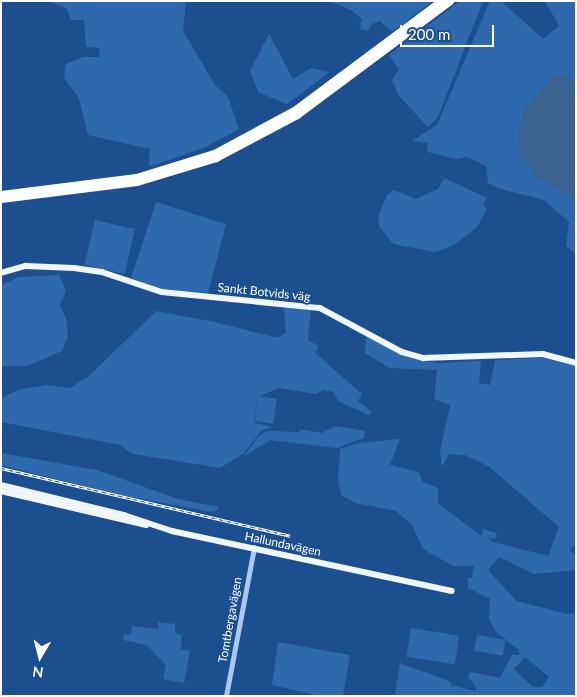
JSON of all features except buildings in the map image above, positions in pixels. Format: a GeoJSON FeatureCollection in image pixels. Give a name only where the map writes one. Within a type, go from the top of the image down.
{"type":"FeatureCollection","features":[{"type":"Feature","properties":{"kind":"highway"},"geometry":{"type":"LineString","coordinates":[[1,194],[136,177],[214,153],[294,110],[440,1]]}},
{"type":"Feature","properties":{"kind":"highway"},"geometry":{"type":"LineString","coordinates":[[1,199],[137,182],[216,158],[297,115],[450,1]]}},
{"type":"Feature","properties":{"kind":"main road","name":"Sankt Botvids väg"},"geometry":{"type":"LineString","coordinates":[[1,273],[26,266],[74,268],[102,272],[162,292],[313,307],[336,314],[402,352],[423,358],[543,354],[576,363]]}},
{"type":"Feature","properties":{"kind":"main road","name":"Hallundavägen"},"geometry":{"type":"LineString","coordinates":[[1,485],[118,513],[168,529]]}},
{"type":"Feature","properties":{"kind":"main road","name":"Hallundavägen"},"geometry":{"type":"LineString","coordinates":[[1,491],[395,578],[428,590],[452,592]]}},
{"type":"Feature","properties":{"kind":"street","name":"Tomtbergavägen"},"geometry":{"type":"LineString","coordinates":[[226,696],[254,548]]}},
{"type":"Feature","properties":{"kind":"shaded area"},"geometry":{"type":"Polygon","coordinates":[[[48,1],[186,1],[183,31],[215,85],[228,97],[239,129],[206,147],[149,167],[150,149],[88,135],[79,98],[64,78],[66,64],[84,57],[99,57],[100,48],[86,47],[84,20],[71,20],[66,8],[48,1]]]}},
{"type":"Feature","properties":{"kind":"shaded area"},"geometry":{"type":"Polygon","coordinates":[[[329,1],[433,1],[392,32],[380,21],[372,24],[368,31],[360,29],[362,19],[351,10],[329,1]]]}},
{"type":"Feature","properties":{"kind":"shaded area"},"geometry":{"type":"Polygon","coordinates":[[[460,1],[483,1],[438,117],[428,127],[399,96],[392,80],[399,69],[389,55],[460,1]]]}},
{"type":"Feature","properties":{"kind":"shaded area"},"geometry":{"type":"Polygon","coordinates":[[[490,1],[501,1],[543,39],[559,26],[545,1],[576,1],[576,85],[566,75],[554,76],[527,107],[519,130],[519,151],[534,174],[576,199],[576,254],[566,246],[569,222],[544,200],[497,188],[488,183],[486,166],[467,157],[455,159],[428,152],[427,143],[412,141],[437,125],[490,1]]]}},
{"type":"Feature","properties":{"kind":"shaded area"},"geometry":{"type":"Polygon","coordinates":[[[269,34],[293,79],[311,68],[330,72],[287,104],[258,92],[250,71],[269,34]]]}},
{"type":"Feature","properties":{"kind":"shaded area"},"geometry":{"type":"Polygon","coordinates":[[[566,75],[576,85],[576,199],[534,174],[519,151],[519,129],[527,107],[554,76],[566,75]]]}},
{"type":"Feature","properties":{"kind":"shaded area"},"geometry":{"type":"Polygon","coordinates":[[[444,178],[487,198],[483,205],[487,210],[477,227],[456,244],[435,252],[393,244],[379,226],[378,217],[387,195],[394,190],[416,199],[438,189],[444,178]]]}},
{"type":"Feature","properties":{"kind":"shaded area"},"geometry":{"type":"Polygon","coordinates":[[[156,202],[226,224],[208,293],[162,289],[131,278],[156,202]]]}},
{"type":"Feature","properties":{"kind":"shaded area"},"geometry":{"type":"Polygon","coordinates":[[[95,220],[135,229],[125,274],[85,265],[95,220]]]}},
{"type":"Feature","properties":{"kind":"shaded area"},"geometry":{"type":"Polygon","coordinates":[[[59,275],[66,291],[60,305],[66,319],[68,336],[62,351],[27,366],[1,366],[1,285],[19,277],[59,275]]]}},
{"type":"Feature","properties":{"kind":"shaded area"},"geometry":{"type":"Polygon","coordinates":[[[287,305],[311,310],[308,340],[319,346],[315,353],[362,394],[358,401],[371,411],[370,416],[338,401],[334,392],[323,390],[316,394],[279,388],[260,396],[277,399],[273,424],[255,421],[258,397],[254,423],[273,427],[262,430],[244,453],[220,468],[133,454],[120,445],[1,422],[2,398],[18,390],[47,385],[70,388],[89,376],[156,311],[215,322],[278,338],[286,333],[284,308],[287,305]]]}},
{"type":"Feature","properties":{"kind":"shaded area"},"geometry":{"type":"Polygon","coordinates":[[[366,336],[416,360],[439,363],[481,361],[479,383],[490,385],[495,360],[543,358],[576,366],[576,544],[570,550],[576,556],[576,570],[533,574],[499,557],[488,570],[517,601],[567,614],[576,613],[576,696],[395,696],[400,663],[451,682],[451,685],[475,691],[477,688],[468,677],[471,672],[500,678],[512,655],[519,655],[519,650],[496,632],[489,619],[490,599],[468,588],[468,578],[472,577],[474,566],[453,566],[423,549],[412,525],[396,511],[356,503],[341,495],[338,478],[340,449],[358,443],[400,439],[390,465],[419,472],[422,481],[438,488],[438,503],[481,536],[483,529],[497,533],[495,539],[488,538],[493,542],[548,556],[559,527],[488,466],[465,455],[449,454],[442,467],[440,451],[450,405],[434,399],[437,370],[390,368],[365,353],[366,336]],[[525,657],[514,669],[533,687],[542,687],[549,677],[525,657]]]}},
{"type":"Feature","properties":{"kind":"shaded area"},"geometry":{"type":"Polygon","coordinates":[[[335,426],[365,431],[364,438],[336,448],[271,440],[244,456],[259,436],[267,431],[299,432],[300,429],[322,433],[335,426]]]}},
{"type":"Feature","properties":{"kind":"shaded area"},"geometry":{"type":"Polygon","coordinates":[[[1,453],[97,470],[178,499],[219,507],[218,510],[212,512],[115,494],[1,465],[1,453]]]}},
{"type":"Feature","properties":{"kind":"shaded area"},"geometry":{"type":"Polygon","coordinates":[[[158,622],[175,624],[175,633],[182,635],[181,649],[190,651],[184,683],[163,679],[166,665],[147,645],[123,640],[124,635],[131,635],[132,626],[159,629],[158,622]]]}},
{"type":"Feature","properties":{"kind":"shaded area"},"geometry":{"type":"Polygon","coordinates":[[[411,628],[459,636],[455,664],[406,657],[411,628]]]}},
{"type":"Feature","properties":{"kind":"shaded area"},"geometry":{"type":"Polygon","coordinates":[[[477,635],[506,640],[503,656],[474,651],[477,635]]]}},
{"type":"Feature","properties":{"kind":"shaded area"},"geometry":{"type":"Polygon","coordinates":[[[278,642],[350,655],[343,696],[320,696],[272,685],[278,642]]]}},
{"type":"Feature","properties":{"kind":"railway"},"geometry":{"type":"LineString","coordinates":[[1,468],[290,536]]}}]}
